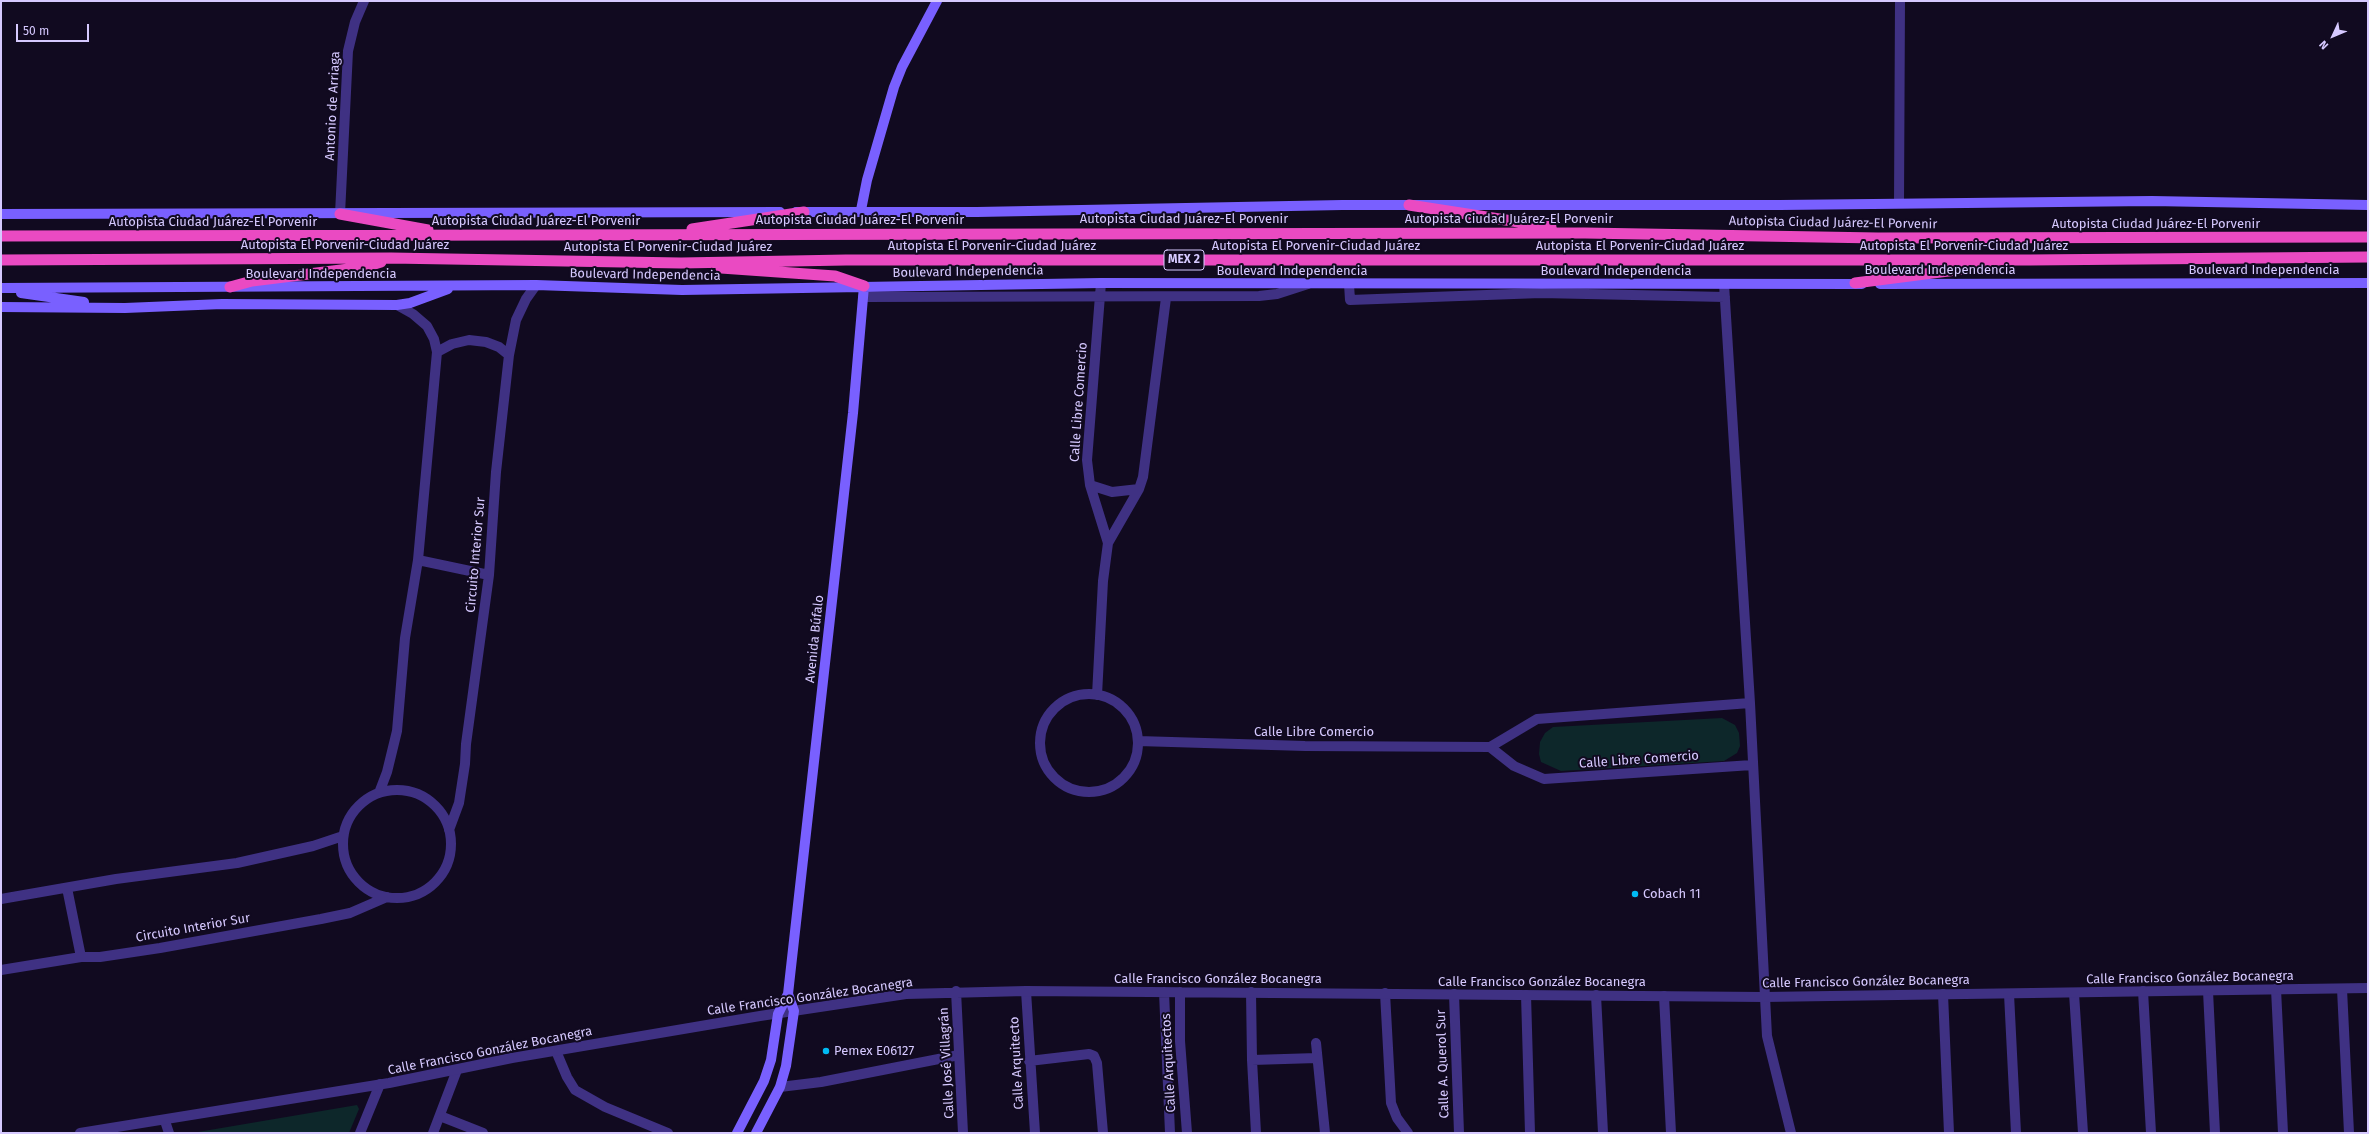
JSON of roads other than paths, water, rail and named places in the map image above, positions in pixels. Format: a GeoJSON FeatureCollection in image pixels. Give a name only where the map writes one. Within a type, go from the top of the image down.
{"type":"FeatureCollection","features":[{"type":"Feature","properties":{"kind":"highway"},"geometry":{"type":"LineString","coordinates":[[1409,205],[1585,232]]}},
{"type":"Feature","properties":{"kind":"highway"},"geometry":{"type":"LineString","coordinates":[[656,235],[804,212]]}},
{"type":"Feature","properties":{"kind":"highway"},"geometry":{"type":"LineString","coordinates":[[340,214],[456,235]]}},
{"type":"Feature","properties":{"kind":"highway","name":"Autopista Ciudad Juárez-El Porvenir"},"geometry":{"type":"LineString","coordinates":[[1,236],[1585,232],[1878,238],[2368,237]]}},
{"type":"Feature","properties":{"kind":"highway","name":"Autopista El Porvenir-Ciudad Juárez"},"geometry":{"type":"LineString","coordinates":[[1,260],[391,258],[681,263],[846,260],[2030,260],[2368,257]]}},
{"type":"Feature","properties":{"kind":"highway"},"geometry":{"type":"LineString","coordinates":[[230,287],[277,277],[365,267],[391,258]]}},
{"type":"Feature","properties":{"kind":"highway"},"geometry":{"type":"LineString","coordinates":[[1855,283],[2030,260]]}},
{"type":"Feature","properties":{"kind":"highway"},"geometry":{"type":"LineString","coordinates":[[681,263],[732,269],[835,276],[864,292]]}},
{"type":"Feature","properties":{"kind":"main road"},"geometry":{"type":"LineString","coordinates":[[861,210],[869,172],[894,87],[902,67],[937,1]]}},
{"type":"Feature","properties":{"kind":"main road"},"geometry":{"type":"LineString","coordinates":[[1,214],[804,212],[861,210],[977,212],[1409,205],[2160,201],[2368,205]]}},
{"type":"Feature","properties":{"kind":"main road","name":"Boulevard Independencia"},"geometry":{"type":"LineString","coordinates":[[1,290],[536,285],[682,290],[864,292],[913,285],[1101,283],[1349,284],[1573,289],[1724,284],[1855,283],[2368,283]]}},
{"type":"Feature","properties":{"kind":"main road"},"geometry":{"type":"LineString","coordinates":[[1,307],[125,308],[222,304],[397,305],[410,303],[455,286]]}},
{"type":"Feature","properties":{"kind":"main road"},"geometry":{"type":"LineString","coordinates":[[1,290],[125,308]]}},
{"type":"Feature","properties":{"kind":"main road","name":"Avenida Búfalo"},"geometry":{"type":"LineString","coordinates":[[737,1133],[764,1081],[771,1060],[778,1014],[788,994],[853,413],[864,292]]}},
{"type":"Feature","properties":{"kind":"main road","name":"Avenida Búfalo"},"geometry":{"type":"LineString","coordinates":[[788,994],[794,1011]]}},
{"type":"Feature","properties":{"kind":"main road"},"geometry":{"type":"LineString","coordinates":[[756,1133],[780,1087],[790,1047],[794,1011]]}},
{"type":"Feature","properties":{"kind":"street","name":"Antonio de Arriaga"},"geometry":{"type":"LineString","coordinates":[[340,214],[348,51],[356,22],[364,1]]}},
{"type":"Feature","properties":{"kind":"street"},"geometry":{"type":"LineString","coordinates":[[1899,203],[1900,1]]}},
{"type":"Feature","properties":{"kind":"street","name":"Calle Libre Comercio"},"geometry":{"type":"LineString","coordinates":[[1101,283],[1087,452],[1090,485],[1108,543]]}},
{"type":"Feature","properties":{"kind":"street"},"geometry":{"type":"LineString","coordinates":[[1139,284],[1139,297]]}},
{"type":"Feature","properties":{"kind":"street"},"geometry":{"type":"LineString","coordinates":[[864,292],[913,297],[1048,296],[1166,298],[1259,296],[1277,294],[1310,284]]}},
{"type":"Feature","properties":{"kind":"street"},"geometry":{"type":"LineString","coordinates":[[1349,284],[1350,300],[1573,289],[1724,297]]}},
{"type":"Feature","properties":{"kind":"street"},"geometry":{"type":"LineString","coordinates":[[1724,284],[1750,703],[1764,997],[1769,1049],[1791,1133]]}},
{"type":"Feature","properties":{"kind":"street","name":"Circuito Interior Sur"},"geometry":{"type":"LineString","coordinates":[[449,830],[459,803],[489,574],[496,472],[510,355],[516,320],[526,299],[536,285]]}},
{"type":"Feature","properties":{"kind":"street"},"geometry":{"type":"LineString","coordinates":[[913,285],[913,297]]}},
{"type":"Feature","properties":{"kind":"street","name":"Calle Libre Comercio"},"geometry":{"type":"LineString","coordinates":[[1097,695],[1103,581],[1108,543],[1139,488],[1148,449],[1166,298]]}},
{"type":"Feature","properties":{"kind":"street"},"geometry":{"type":"LineString","coordinates":[[379,793],[387,772],[397,731],[405,638],[418,560],[437,352],[434,339],[427,326],[413,314],[397,305]]}},
{"type":"Feature","properties":{"kind":"street"},"geometry":{"type":"LineString","coordinates":[[437,352],[452,344],[469,340],[486,342],[499,347],[510,355]]}},
{"type":"Feature","properties":{"kind":"street"},"geometry":{"type":"LineString","coordinates":[[1090,485],[1112,492],[1139,488]]}},
{"type":"Feature","properties":{"kind":"street"},"geometry":{"type":"LineString","coordinates":[[418,560],[489,574]]}},
{"type":"Feature","properties":{"kind":"street"},"geometry":{"type":"LineString","coordinates":[[1080,695],[1097,695],[1112,700],[1125,710],[1134,725],[1138,741],[1136,758],[1128,773],[1108,789],[1092,793],[1074,790],[1052,776],[1040,752],[1041,734],[1047,718],[1065,700],[1080,695]]}},
{"type":"Feature","properties":{"kind":"street"},"geometry":{"type":"LineString","coordinates":[[1490,747],[1536,719],[1750,703]]}},
{"type":"Feature","properties":{"kind":"street","name":"Calle Libre Comercio"},"geometry":{"type":"LineString","coordinates":[[1138,741],[1299,746],[1490,747],[1514,766],[1544,779],[1752,765]]}},
{"type":"Feature","properties":{"kind":"street"},"geometry":{"type":"LineString","coordinates":[[393,790],[408,791],[422,796],[434,805],[444,817],[449,830],[450,854],[440,876],[430,886],[410,897],[387,898],[368,888],[356,878],[346,858],[343,836],[348,822],[355,809],[366,799],[379,793],[393,790]]}},
{"type":"Feature","properties":{"kind":"street"},"geometry":{"type":"LineString","coordinates":[[1,900],[67,888],[237,863],[314,846],[343,836]]}},
{"type":"Feature","properties":{"kind":"street"},"geometry":{"type":"LineString","coordinates":[[67,888],[80,957]]}},
{"type":"Feature","properties":{"kind":"street","name":"Circuito Interior Sur"},"geometry":{"type":"LineString","coordinates":[[1,970],[80,957],[100,957],[160,948],[350,913],[387,898]]}},
{"type":"Feature","properties":{"kind":"street","name":"Calle Francisco González Bocanegra"},"geometry":{"type":"LineString","coordinates":[[80,1133],[165,1121],[380,1084],[512,1058],[861,999],[956,991],[1526,994],[1764,997],[2368,988]]}},
{"type":"Feature","properties":{"kind":"street"},"geometry":{"type":"LineString","coordinates":[[2276,989],[2283,1133]]}},
{"type":"Feature","properties":{"kind":"street"},"geometry":{"type":"LineString","coordinates":[[2342,989],[2349,1133]]}},
{"type":"Feature","properties":{"kind":"street","name":"Calle José Villagrán"},"geometry":{"type":"LineString","coordinates":[[956,991],[961,1133]]}},
{"type":"Feature","properties":{"kind":"street","name":"Calle Arquitecto"},"geometry":{"type":"LineString","coordinates":[[1026,991],[1029,1061],[1035,1133]]}},
{"type":"Feature","properties":{"kind":"street"},"geometry":{"type":"LineString","coordinates":[[2143,991],[2151,1133]]}},
{"type":"Feature","properties":{"kind":"street"},"geometry":{"type":"LineString","coordinates":[[2208,991],[2215,1133]]}},
{"type":"Feature","properties":{"kind":"street","name":"Calle Arquitectos"},"geometry":{"type":"LineString","coordinates":[[1164,992],[1170,1133]]}},
{"type":"Feature","properties":{"kind":"street","name":"Calle Arquitectos"},"geometry":{"type":"LineString","coordinates":[[1180,992],[1180,1041],[1187,1133]]}},
{"type":"Feature","properties":{"kind":"street"},"geometry":{"type":"LineString","coordinates":[[1251,992],[1252,1060],[1256,1133]]}},
{"type":"Feature","properties":{"kind":"street"},"geometry":{"type":"LineString","coordinates":[[1385,993],[1392,1103],[1397,1118],[1408,1133]]}},
{"type":"Feature","properties":{"kind":"street"},"geometry":{"type":"LineString","coordinates":[[2074,993],[2083,1133]]}},
{"type":"Feature","properties":{"kind":"street","name":"Calle A. Querol Sur"},"geometry":{"type":"LineString","coordinates":[[1454,994],[1459,1133]]}},
{"type":"Feature","properties":{"kind":"street"},"geometry":{"type":"LineString","coordinates":[[1526,994],[1530,1133]]}},
{"type":"Feature","properties":{"kind":"street"},"geometry":{"type":"LineString","coordinates":[[1943,994],[1948,1133]]}},
{"type":"Feature","properties":{"kind":"street"},"geometry":{"type":"LineString","coordinates":[[2009,994],[2016,1133]]}},
{"type":"Feature","properties":{"kind":"street"},"geometry":{"type":"LineString","coordinates":[[1596,995],[1603,1133]]}},
{"type":"Feature","properties":{"kind":"street"},"geometry":{"type":"LineString","coordinates":[[1664,996],[1671,1133]]}},
{"type":"Feature","properties":{"kind":"street"},"geometry":{"type":"LineString","coordinates":[[1316,1043],[1325,1133]]}},
{"type":"Feature","properties":{"kind":"street"},"geometry":{"type":"LineString","coordinates":[[556,1051],[567,1077],[575,1090],[605,1107],[668,1133]]}},
{"type":"Feature","properties":{"kind":"street"},"geometry":{"type":"LineString","coordinates":[[1029,1061],[1089,1054],[1094,1056],[1097,1063],[1103,1133]]}},
{"type":"Feature","properties":{"kind":"street"},"geometry":{"type":"LineString","coordinates":[[780,1087],[827,1081],[959,1055]]}},
{"type":"Feature","properties":{"kind":"street"},"geometry":{"type":"LineString","coordinates":[[1252,1060],[1317,1058]]}},
{"type":"Feature","properties":{"kind":"street"},"geometry":{"type":"LineString","coordinates":[[433,1133],[457,1070]]}},
{"type":"Feature","properties":{"kind":"street"},"geometry":{"type":"LineString","coordinates":[[360,1133],[380,1084]]}},
{"type":"Feature","properties":{"kind":"street"},"geometry":{"type":"LineString","coordinates":[[440,1116],[483,1133]]}},
{"type":"Feature","properties":{"kind":"street"},"geometry":{"type":"LineString","coordinates":[[165,1121],[170,1133]]}},
{"type":"Feature","properties":{"kind":"place","name":"Cobach 11"},"geometry":{"type":"Point","coordinates":[1635,894]}},
{"type":"Feature","properties":{"kind":"place","name":"Pemex E06127"},"geometry":{"type":"Point","coordinates":[826,1051]}}]}
